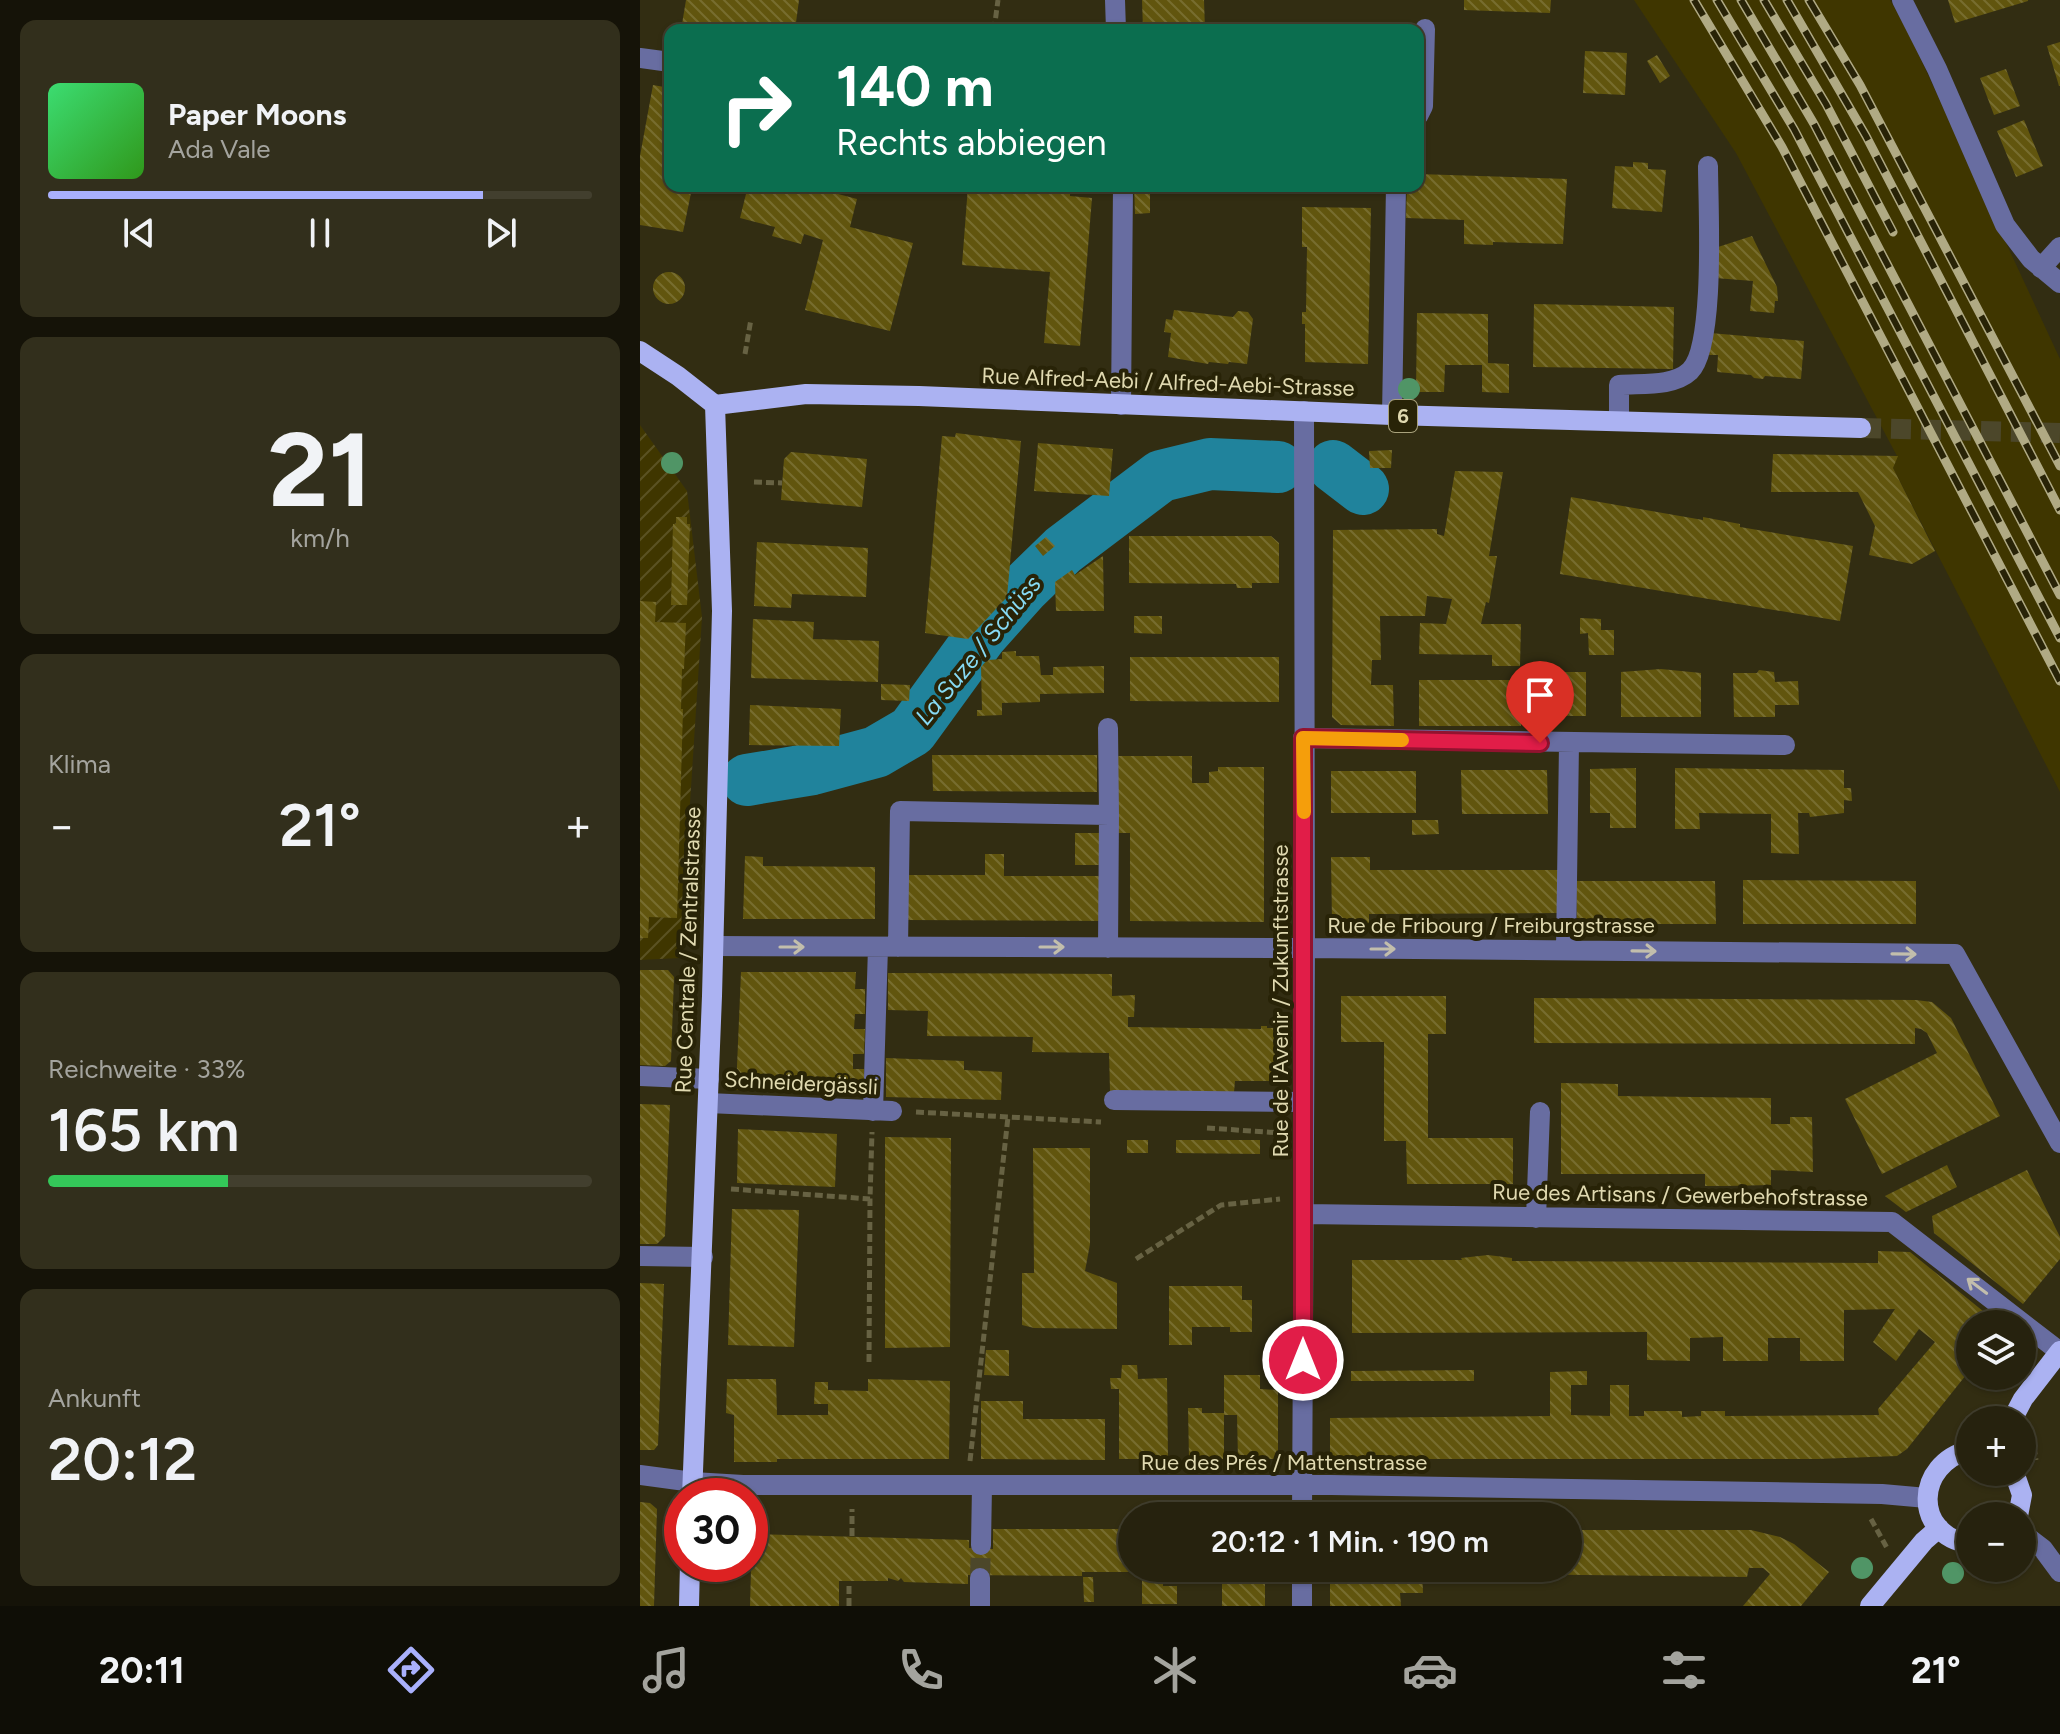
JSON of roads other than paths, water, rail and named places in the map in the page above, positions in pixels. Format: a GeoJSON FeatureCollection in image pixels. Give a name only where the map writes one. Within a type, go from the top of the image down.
{"type":"FeatureCollection","features":[{"type":"Feature","properties":{"kind":"main road"},"geometry":{"type":"LineString","coordinates":[[640,351],[715,405]]}},
{"type":"Feature","properties":{"kind":"main road","name":"Rue Alfred-Aebi / Alfred-Aebi-Strasse"},"geometry":{"type":"LineString","coordinates":[[715,405],[806,394],[919,396],[1392,415],[1861,428]]}},
{"type":"Feature","properties":{"kind":"main road","name":"Rue Centrale / Zentralstrasse"},"geometry":{"type":"LineString","coordinates":[[693,1478],[714,946],[722,611],[715,405]]}},
{"type":"Feature","properties":{"kind":"main road"},"geometry":{"type":"LineString","coordinates":[[2019,1406],[2060,1351]]}},
{"type":"Feature","properties":{"kind":"main road"},"geometry":{"type":"LineString","coordinates":[[1956,1455],[1948,1458],[1932,1475],[1927,1498],[1930,1514],[1939,1528],[1956,1540]]}},
{"type":"Feature","properties":{"kind":"main road"},"geometry":{"type":"LineString","coordinates":[[1870,1606],[1939,1528]]}},
{"type":"Feature","properties":{"kind":"main road"},"geometry":{"type":"LineString","coordinates":[[689,1606],[690,1582]]}},
{"type":"Feature","properties":{"kind":"street"},"geometry":{"type":"LineString","coordinates":[[1115,0],[1116,24]]}},
{"type":"Feature","properties":{"kind":"street"},"geometry":{"type":"LineString","coordinates":[[1902,0],[1932,58],[2005,225],[2020,247],[2060,283]]}},
{"type":"Feature","properties":{"kind":"street"},"geometry":{"type":"LineString","coordinates":[[1424,68],[1425,29]]}},
{"type":"Feature","properties":{"kind":"street"},"geometry":{"type":"LineString","coordinates":[[640,58],[664,61]]}},
{"type":"Feature","properties":{"kind":"street"},"geometry":{"type":"LineString","coordinates":[[1619,420],[1619,385],[1676,381],[1692,370],[1701,351],[1707,284],[1708,166]]}},
{"type":"Feature","properties":{"kind":"street"},"geometry":{"type":"LineString","coordinates":[[1121,405],[1123,192]]}},
{"type":"Feature","properties":{"kind":"street"},"geometry":{"type":"LineString","coordinates":[[1392,415],[1396,192]]}},
{"type":"Feature","properties":{"kind":"street"},"geometry":{"type":"LineString","coordinates":[[2041,268],[2060,247]]}},
{"type":"Feature","properties":{"kind":"street","name":"Rue de l'Avenir / Zukunftstrasse"},"geometry":{"type":"LineString","coordinates":[[1302,1502],[1304,411]]}},
{"type":"Feature","properties":{"kind":"street"},"geometry":{"type":"LineString","coordinates":[[1108,728],[1108,948]]}},
{"type":"Feature","properties":{"kind":"street"},"geometry":{"type":"LineString","coordinates":[[1303,738],[1785,745]]}},
{"type":"Feature","properties":{"kind":"street"},"geometry":{"type":"LineString","coordinates":[[1566,950],[1569,744]]}},
{"type":"Feature","properties":{"kind":"street"},"geometry":{"type":"LineString","coordinates":[[888,947],[900,811],[1109,815]]}},
{"type":"Feature","properties":{"kind":"street","name":"Rue de Fribourg / Freiburgstrasse"},"geometry":{"type":"LineString","coordinates":[[714,946],[1955,954],[2060,1143]]}},
{"type":"Feature","properties":{"kind":"street","name":"Schneidergässli"},"geometry":{"type":"LineString","coordinates":[[708,1103],[882,1111],[888,947]]}},
{"type":"Feature","properties":{"kind":"street"},"geometry":{"type":"LineString","coordinates":[[640,1076],[709,1079]]}},
{"type":"Feature","properties":{"kind":"street"},"geometry":{"type":"LineString","coordinates":[[1114,1100],[1304,1102]]}},
{"type":"Feature","properties":{"kind":"street"},"geometry":{"type":"LineString","coordinates":[[1536,1218],[1540,1112]]}},
{"type":"Feature","properties":{"kind":"street","name":"Rue des Artisans / Gewerbehofstrasse"},"geometry":{"type":"LineString","coordinates":[[1304,1214],[1892,1222],[2060,1351]]}},
{"type":"Feature","properties":{"kind":"street"},"geometry":{"type":"LineString","coordinates":[[640,1256],[703,1257]]}},
{"type":"Feature","properties":{"kind":"street","name":"Rue des Prés / Mattenstrasse"},"geometry":{"type":"LineString","coordinates":[[640,1475],[664,1481]]}},
{"type":"Feature","properties":{"kind":"street","name":"Rue des Prés / Mattenstrasse"},"geometry":{"type":"LineString","coordinates":[[768,1488],[1302,1485],[1927,1498]]}},
{"type":"Feature","properties":{"kind":"street"},"geometry":{"type":"LineString","coordinates":[[981,1545],[982,1486]]}},
{"type":"Feature","properties":{"kind":"street"},"geometry":{"type":"LineString","coordinates":[[2036,1544],[2060,1572]]}},
{"type":"Feature","properties":{"kind":"street"},"geometry":{"type":"LineString","coordinates":[[980,1578],[980,1606]]}},
{"type":"Feature","properties":{"kind":"street"},"geometry":{"type":"LineString","coordinates":[[1302,1582],[1302,1606]]}},
{"type":"Feature","properties":{"kind":"waterway","name":"La Suze / Schüss"},"geometry":{"type":"LineString","coordinates":[[747,780],[813,769],[876,752],[912,731],[981,636],[1023,589],[1063,550],[1161,476],[1210,464],[1278,467]]}},
{"type":"Feature","properties":{"kind":"waterway","name":"La Suze / Schüss"},"geometry":{"type":"LineString","coordinates":[[1333,466],[1363,489]]}},
{"type":"Feature","properties":{"kind":"tunnel"},"geometry":{"type":"LineString","coordinates":[[1861,428],[2060,433]]}},
{"type":"Feature","properties":{"kind":"tunnel"},"geometry":{"type":"LineString","coordinates":[[980,1578],[981,1545]]}},
{"type":"Feature","properties":{"kind":"railway"},"geometry":{"type":"LineString","coordinates":[[1694,0],[1782,147],[2060,681]]}},
{"type":"Feature","properties":{"kind":"railway"},"geometry":{"type":"LineString","coordinates":[[1717,0],[1794,129],[2060,638]]}},
{"type":"Feature","properties":{"kind":"railway"},"geometry":{"type":"LineString","coordinates":[[1741,0],[1814,124],[2060,595]]}},
{"type":"Feature","properties":{"kind":"railway"},"geometry":{"type":"LineString","coordinates":[[1764,0],[1826,104],[1893,232]]}},
{"type":"Feature","properties":{"kind":"railway"},"geometry":{"type":"LineString","coordinates":[[1787,0],[1866,136],[2060,510]]}},
{"type":"Feature","properties":{"kind":"railway"},"geometry":{"type":"LineString","coordinates":[[1809,0],[1860,85],[2060,466]]}}]}
